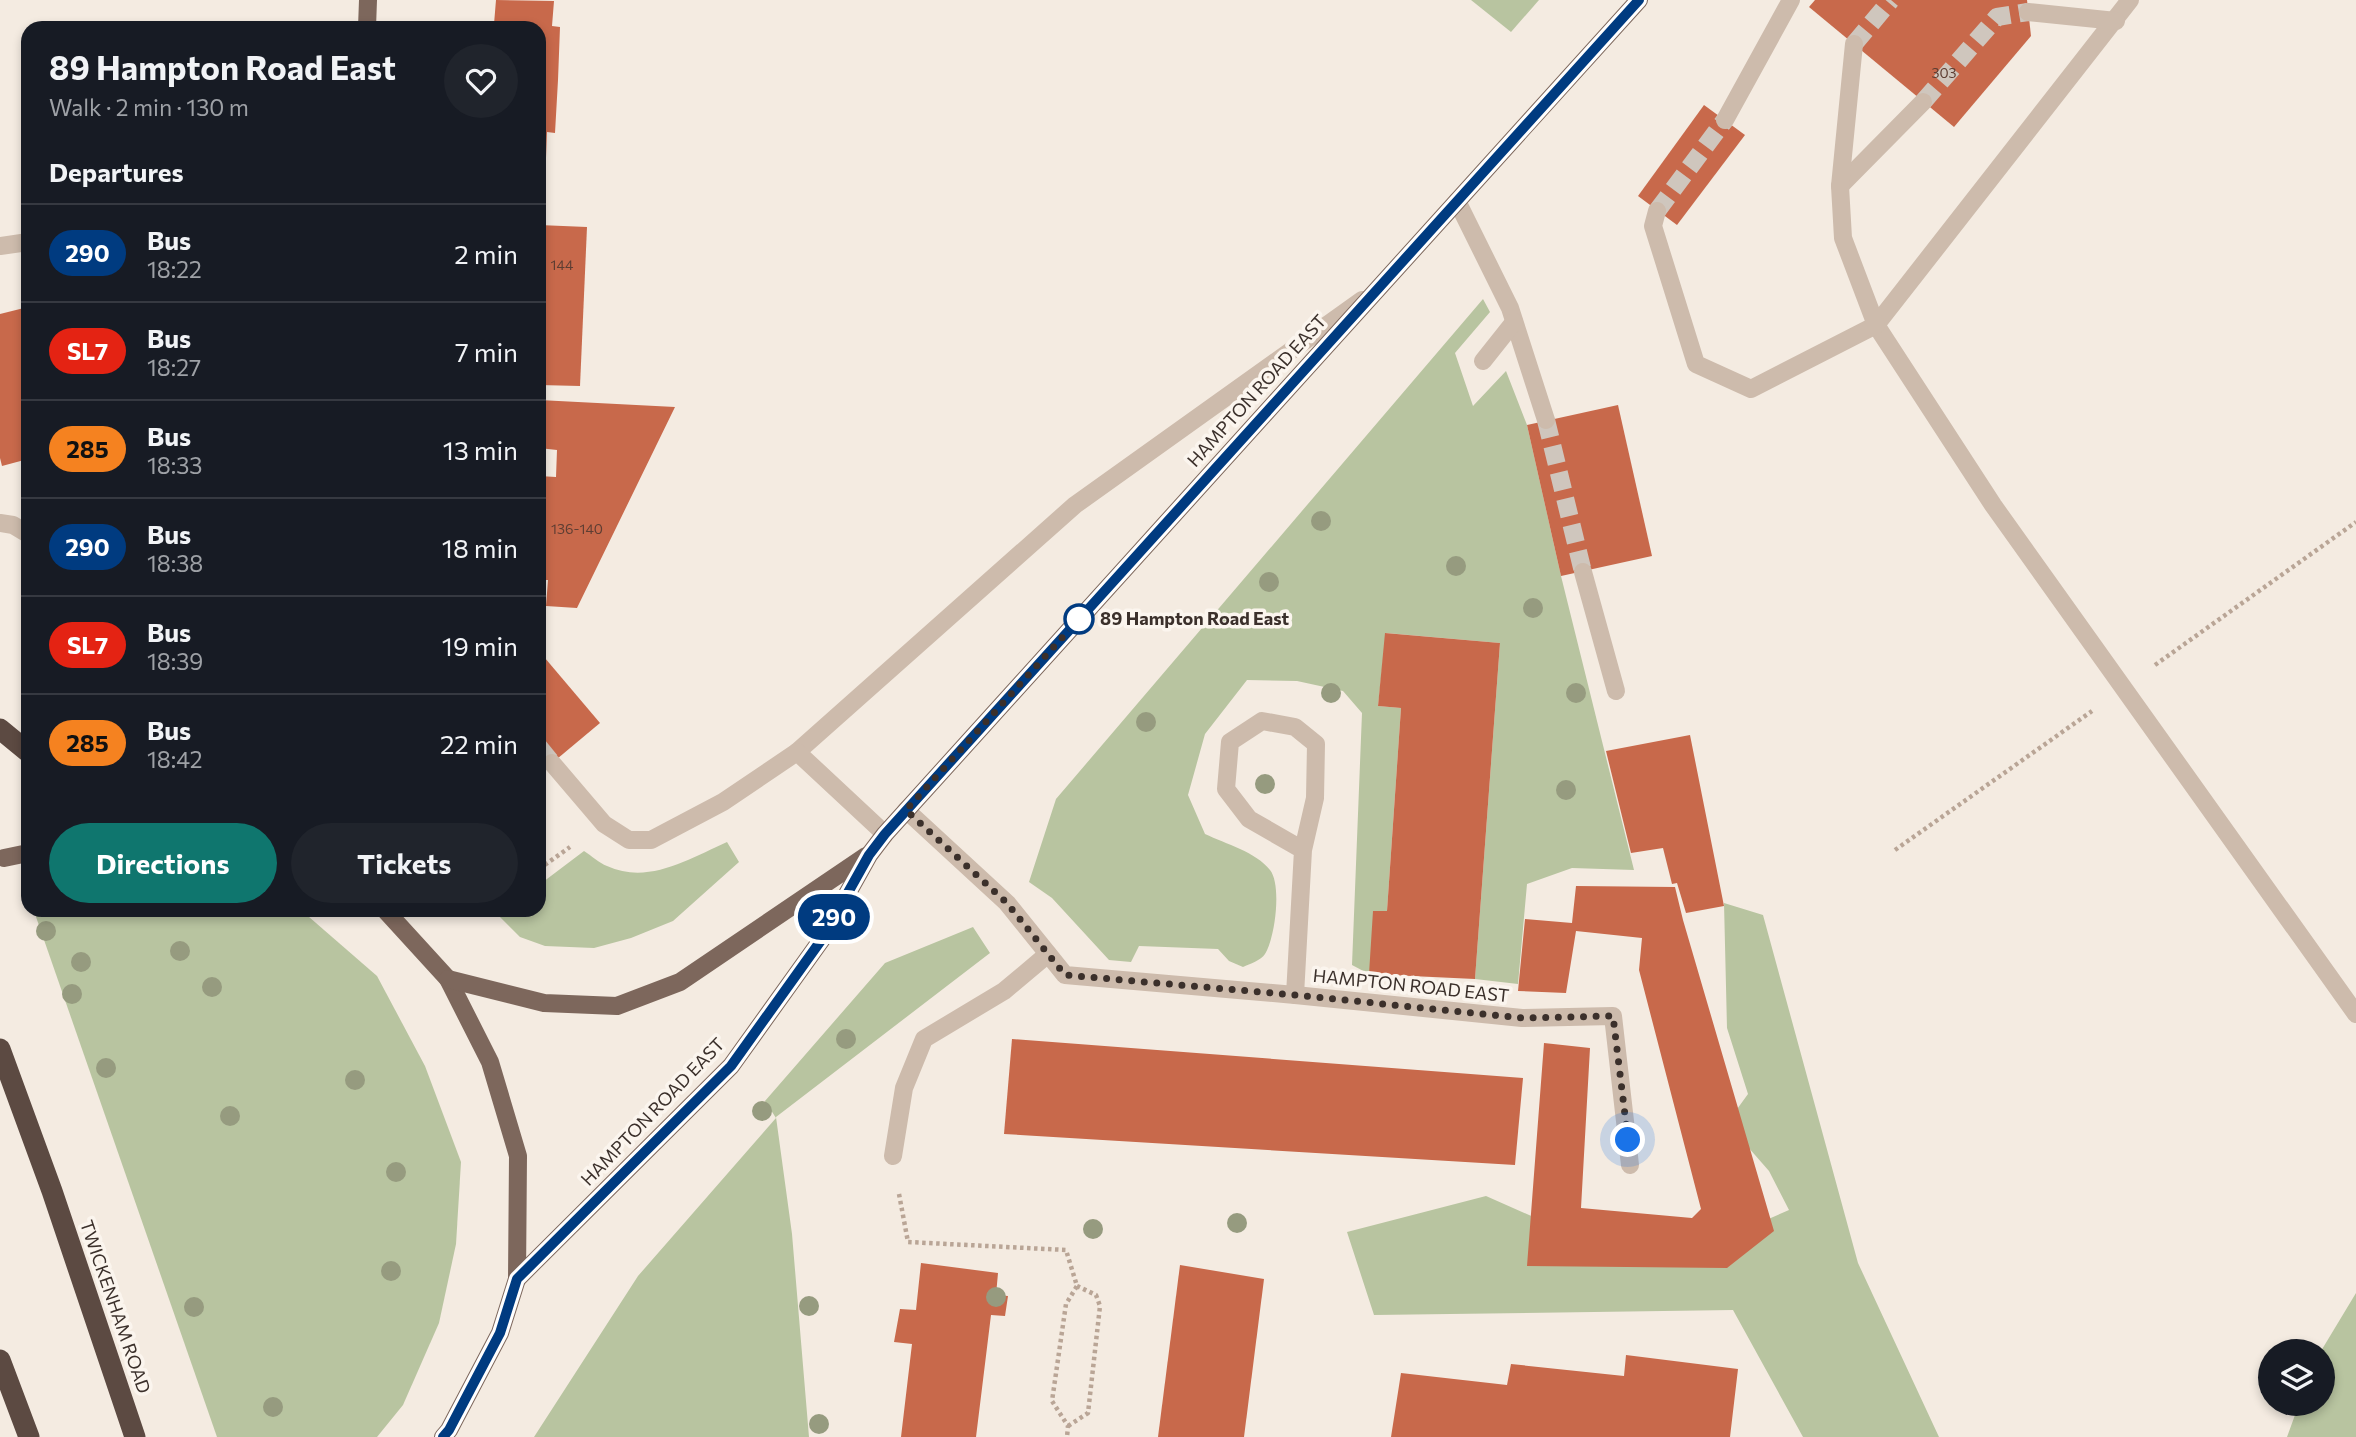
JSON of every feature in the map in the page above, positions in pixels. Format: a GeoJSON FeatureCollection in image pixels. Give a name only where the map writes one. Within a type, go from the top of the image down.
{"type":"FeatureCollection","features":[{"type":"Feature","properties":{"kind":"highway"},"geometry":{"type":"LineString","coordinates":[[0,729],[21,746]]}},
{"type":"Feature","properties":{"kind":"highway","name":"TWICKENHAM ROAD"},"geometry":{"type":"LineString","coordinates":[[0,1049],[52,1191],[135,1437]]}},
{"type":"Feature","properties":{"kind":"highway"},"geometry":{"type":"LineString","coordinates":[[0,1360],[29,1437]]}},
{"type":"Feature","properties":{"kind":"main road"},"geometry":{"type":"LineString","coordinates":[[367,21],[368,0]]}},
{"type":"Feature","properties":{"kind":"main road","name":"HAMPTON ROAD EAST"},"geometry":{"type":"LineString","coordinates":[[517,1279],[731,1066],[822,939],[869,855],[885,834],[1639,0]]}},
{"type":"Feature","properties":{"kind":"main road"},"geometry":{"type":"LineString","coordinates":[[4,858],[21,854]]}},
{"type":"Feature","properties":{"kind":"main road","name":"HAMPTON ROAD EAST"},"geometry":{"type":"LineString","coordinates":[[448,979],[544,1003],[617,1006],[680,982],[869,855]]}},
{"type":"Feature","properties":{"kind":"main road"},"geometry":{"type":"LineString","coordinates":[[391,917],[448,979],[490,1062],[518,1156],[517,1279],[500,1333],[443,1437]]}},
{"type":"Feature","properties":{"kind":"street"},"geometry":{"type":"LineString","coordinates":[[1725,120],[1791,0]]}},
{"type":"Feature","properties":{"kind":"street"},"geometry":{"type":"LineString","coordinates":[[1657,211],[1653,226],[1696,364],[1751,389],[1875,325],[2130,0]]}},
{"type":"Feature","properties":{"kind":"street"},"geometry":{"type":"LineString","coordinates":[[2028,12],[2116,21]]}},
{"type":"Feature","properties":{"kind":"street"},"geometry":{"type":"LineString","coordinates":[[1854,44],[1840,186],[1843,238],[1875,325],[1993,505],[2356,1014]]}},
{"type":"Feature","properties":{"kind":"street"},"geometry":{"type":"LineString","coordinates":[[1840,186],[1923,102]]}},
{"type":"Feature","properties":{"kind":"street"},"geometry":{"type":"LineString","coordinates":[[1457,201],[1510,308],[1546,420]]}},
{"type":"Feature","properties":{"kind":"street"},"geometry":{"type":"LineString","coordinates":[[0,246],[21,243]]}},
{"type":"Feature","properties":{"kind":"street"},"geometry":{"type":"LineString","coordinates":[[552,763],[604,824],[629,840],[651,840],[723,802],[797,752],[1076,505],[1375,291]]}},
{"type":"Feature","properties":{"kind":"street"},"geometry":{"type":"LineString","coordinates":[[1483,361],[1514,322]]}},
{"type":"Feature","properties":{"kind":"street"},"geometry":{"type":"LineString","coordinates":[[0,508],[14,527]]}},
{"type":"Feature","properties":{"kind":"street"},"geometry":{"type":"LineString","coordinates":[[1583,572],[1616,691]]}},
{"type":"Feature","properties":{"kind":"street","name":"HAMPTON ROAD EAST"},"geometry":{"type":"LineString","coordinates":[[1295,995],[1303,850],[1315,797],[1316,744],[1295,727],[1262,721],[1230,742],[1226,789],[1249,818],[1303,850]]}},
{"type":"Feature","properties":{"kind":"street"},"geometry":{"type":"LineString","coordinates":[[797,752],[885,834]]}},
{"type":"Feature","properties":{"kind":"street","name":"HAMPTON ROAD EAST"},"geometry":{"type":"LineString","coordinates":[[906,810],[1007,903],[1065,975],[1522,1018],[1613,1016],[1630,1165]]}},
{"type":"Feature","properties":{"kind":"street"},"geometry":{"type":"LineString","coordinates":[[893,1156],[904,1087],[924,1039],[1004,991],[1048,954]]}},
{"type":"Feature","properties":{"kind":"path"},"geometry":{"type":"LineString","coordinates":[[2152,668],[2356,522]]}},
{"type":"Feature","properties":{"kind":"path"},"geometry":{"type":"LineString","coordinates":[[1895,850],[2099,705]]}},
{"type":"Feature","properties":{"kind":"path"},"geometry":{"type":"LineString","coordinates":[[893,1156],[908,1242],[1066,1250],[1077,1286],[1096,1295],[1100,1306],[1088,1413],[1068,1426]]}},
{"type":"Feature","properties":{"kind":"path"},"geometry":{"type":"LineString","coordinates":[[1067,1437],[1068,1426],[1052,1401],[1066,1304],[1077,1286]]}},
{"type":"Feature","properties":{"kind":"green space"},"geometry":{"type":"Polygon","coordinates":[[[1471,0],[1539,0],[1511,32],[1471,0]]]}},
{"type":"Feature","properties":{"kind":"green space"},"geometry":{"type":"Polygon","coordinates":[[[1483,299],[1490,312],[1455,353],[1473,406],[1506,371],[1527,425],[1561,576],[1634,870],[1572,868],[1527,884],[1518,984],[1475,979],[1500,643],[1386,633],[1378,706],[1401,708],[1387,911],[1369,974],[1352,965],[1362,713],[1343,691],[1297,681],[1247,680],[1205,734],[1188,795],[1205,834],[1257,858],[1274,877],[1276,912],[1272,936],[1265,954],[1243,967],[1229,961],[1218,949],[1139,946],[1131,962],[1109,960],[1052,898],[1029,882],[1056,799],[1483,299]]]}},
{"type":"Feature","properties":{"kind":"green space"},"geometry":{"type":"Polygon","coordinates":[[[727,842],[739,862],[673,921],[631,938],[594,948],[545,946],[520,937],[500,917],[546,917],[546,880],[584,851],[607,866],[638,873],[668,868],[727,842]]]}},
{"type":"Feature","properties":{"kind":"green space"},"geometry":{"type":"Polygon","coordinates":[[[1724,903],[1763,915],[1858,1263],[1939,1437],[1803,1437],[1733,1310],[1374,1315],[1347,1232],[1486,1196],[1565,1231],[1757,1224],[1789,1210],[1769,1171],[1727,1123],[1748,1094],[1727,1028],[1724,903]]]}},
{"type":"Feature","properties":{"kind":"green space"},"geometry":{"type":"Polygon","coordinates":[[[36,917],[309,917],[377,976],[425,1066],[461,1162],[456,1244],[439,1323],[403,1405],[377,1437],[217,1437],[36,917]]]}},
{"type":"Feature","properties":{"kind":"green space"},"geometry":{"type":"Polygon","coordinates":[[[973,927],[990,953],[776,1117],[792,1234],[809,1437],[534,1437],[638,1276],[776,1118],[765,1101],[885,963],[973,927]]]}},
{"type":"Feature","properties":{"kind":"green space"},"geometry":{"type":"Polygon","coordinates":[[[2356,1293],[2356,1437],[2287,1437],[2295,1416],[2335,1416],[2335,1339],[2328,1339],[2356,1293]]]}},
{"type":"Feature","properties":{"kind":"building"},"geometry":{"type":"Polygon","coordinates":[[[496,0],[554,1],[552,26],[560,27],[558,80],[555,133],[547,132],[546,158],[546,21],[494,21],[496,0]]]}},
{"type":"Feature","properties":{"kind":"building"},"geometry":{"type":"Polygon","coordinates":[[[1815,0],[2027,0],[2031,36],[1954,127],[1809,7],[1815,0]]]}},
{"type":"Feature","properties":{"kind":"building"},"geometry":{"type":"Polygon","coordinates":[[[1704,105],[1745,135],[1677,225],[1638,196],[1704,105]]]}},
{"type":"Feature","properties":{"kind":"building"},"geometry":{"type":"Polygon","coordinates":[[[546,225],[587,227],[580,386],[546,385],[546,225]]]}},
{"type":"Feature","properties":{"kind":"building"},"geometry":{"type":"Polygon","coordinates":[[[21,309],[21,461],[2,466],[0,458],[0,314],[21,309]]]}},
{"type":"Feature","properties":{"kind":"building"},"geometry":{"type":"Polygon","coordinates":[[[546,400],[675,407],[577,608],[546,606],[546,476],[556,477],[557,450],[546,449],[546,400]]]}},
{"type":"Feature","properties":{"kind":"building"},"geometry":{"type":"Polygon","coordinates":[[[1618,405],[1652,556],[1561,576],[1527,425],[1618,405]]]}},
{"type":"Feature","properties":{"kind":"building"},"geometry":{"type":"Polygon","coordinates":[[[1385,633],[1500,643],[1475,979],[1369,974],[1373,911],[1387,911],[1401,708],[1378,706],[1385,633]]]}},
{"type":"Feature","properties":{"kind":"building"},"geometry":{"type":"Polygon","coordinates":[[[546,659],[600,723],[546,768],[546,659]]]}},
{"type":"Feature","properties":{"kind":"building"},"geometry":{"type":"Polygon","coordinates":[[[1690,735],[1724,906],[1686,913],[1677,883],[1672,884],[1663,848],[1631,853],[1606,751],[1690,735]]]}},
{"type":"Feature","properties":{"kind":"building"},"geometry":{"type":"Polygon","coordinates":[[[1576,886],[1675,887],[1774,1231],[1727,1268],[1527,1266],[1544,1043],[1590,1048],[1581,1208],[1692,1218],[1701,1209],[1639,970],[1642,938],[1576,931],[1566,993],[1518,991],[1525,919],[1572,923],[1576,886]]]}},
{"type":"Feature","properties":{"kind":"building"},"geometry":{"type":"Polygon","coordinates":[[[1012,1039],[1523,1078],[1515,1165],[1004,1134],[1012,1039]]]}},
{"type":"Feature","properties":{"kind":"building"},"geometry":{"type":"Polygon","coordinates":[[[921,1263],[998,1273],[996,1295],[1008,1296],[1005,1316],[991,1315],[976,1437],[901,1437],[912,1344],[894,1342],[900,1309],[916,1310],[921,1263]]]}},
{"type":"Feature","properties":{"kind":"building"},"geometry":{"type":"Polygon","coordinates":[[[1180,1265],[1264,1279],[1244,1437],[1158,1437],[1180,1265]]]}},
{"type":"Feature","properties":{"kind":"building"},"geometry":{"type":"Polygon","coordinates":[[[1626,1355],[1738,1369],[1730,1437],[1391,1437],[1401,1373],[1507,1385],[1511,1364],[1624,1376],[1626,1355]]]}},
{"type":"Feature","properties":{"kind":"tunnel"},"geometry":{"type":"LineString","coordinates":[[1854,44],[1891,0]]}},
{"type":"Feature","properties":{"kind":"tunnel"},"geometry":{"type":"LineString","coordinates":[[1923,102],[1997,17],[2028,12]]}},
{"type":"Feature","properties":{"kind":"tunnel"},"geometry":{"type":"LineString","coordinates":[[1657,211],[1725,120]]}},
{"type":"Feature","properties":{"kind":"tunnel"},"geometry":{"type":"LineString","coordinates":[[1546,420],[1583,572]]}},
{"type":"Feature","properties":{"kind":"tunnel"},"geometry":{"type":"LineString","coordinates":[[546,756],[552,763]]}},
{"type":"Feature","properties":{"kind":"bus line","name":"290"},"geometry":{"type":"LineString","coordinates":[[443,1437],[500,1333],[517,1279],[731,1066],[822,939],[869,855],[885,834],[1639,0]]}},
{"type":"Feature","properties":{"kind":"place","name":"89 Hampton Road East"},"geometry":{"type":"Point","coordinates":[1079,619]}},
{"type":"Feature","properties":{"kind":"route"},"geometry":{"type":"LineString","coordinates":[[1079,619],[906,810],[1007,903],[1065,975],[1522,1018],[1613,1016],[1628,1140]]}}]}
